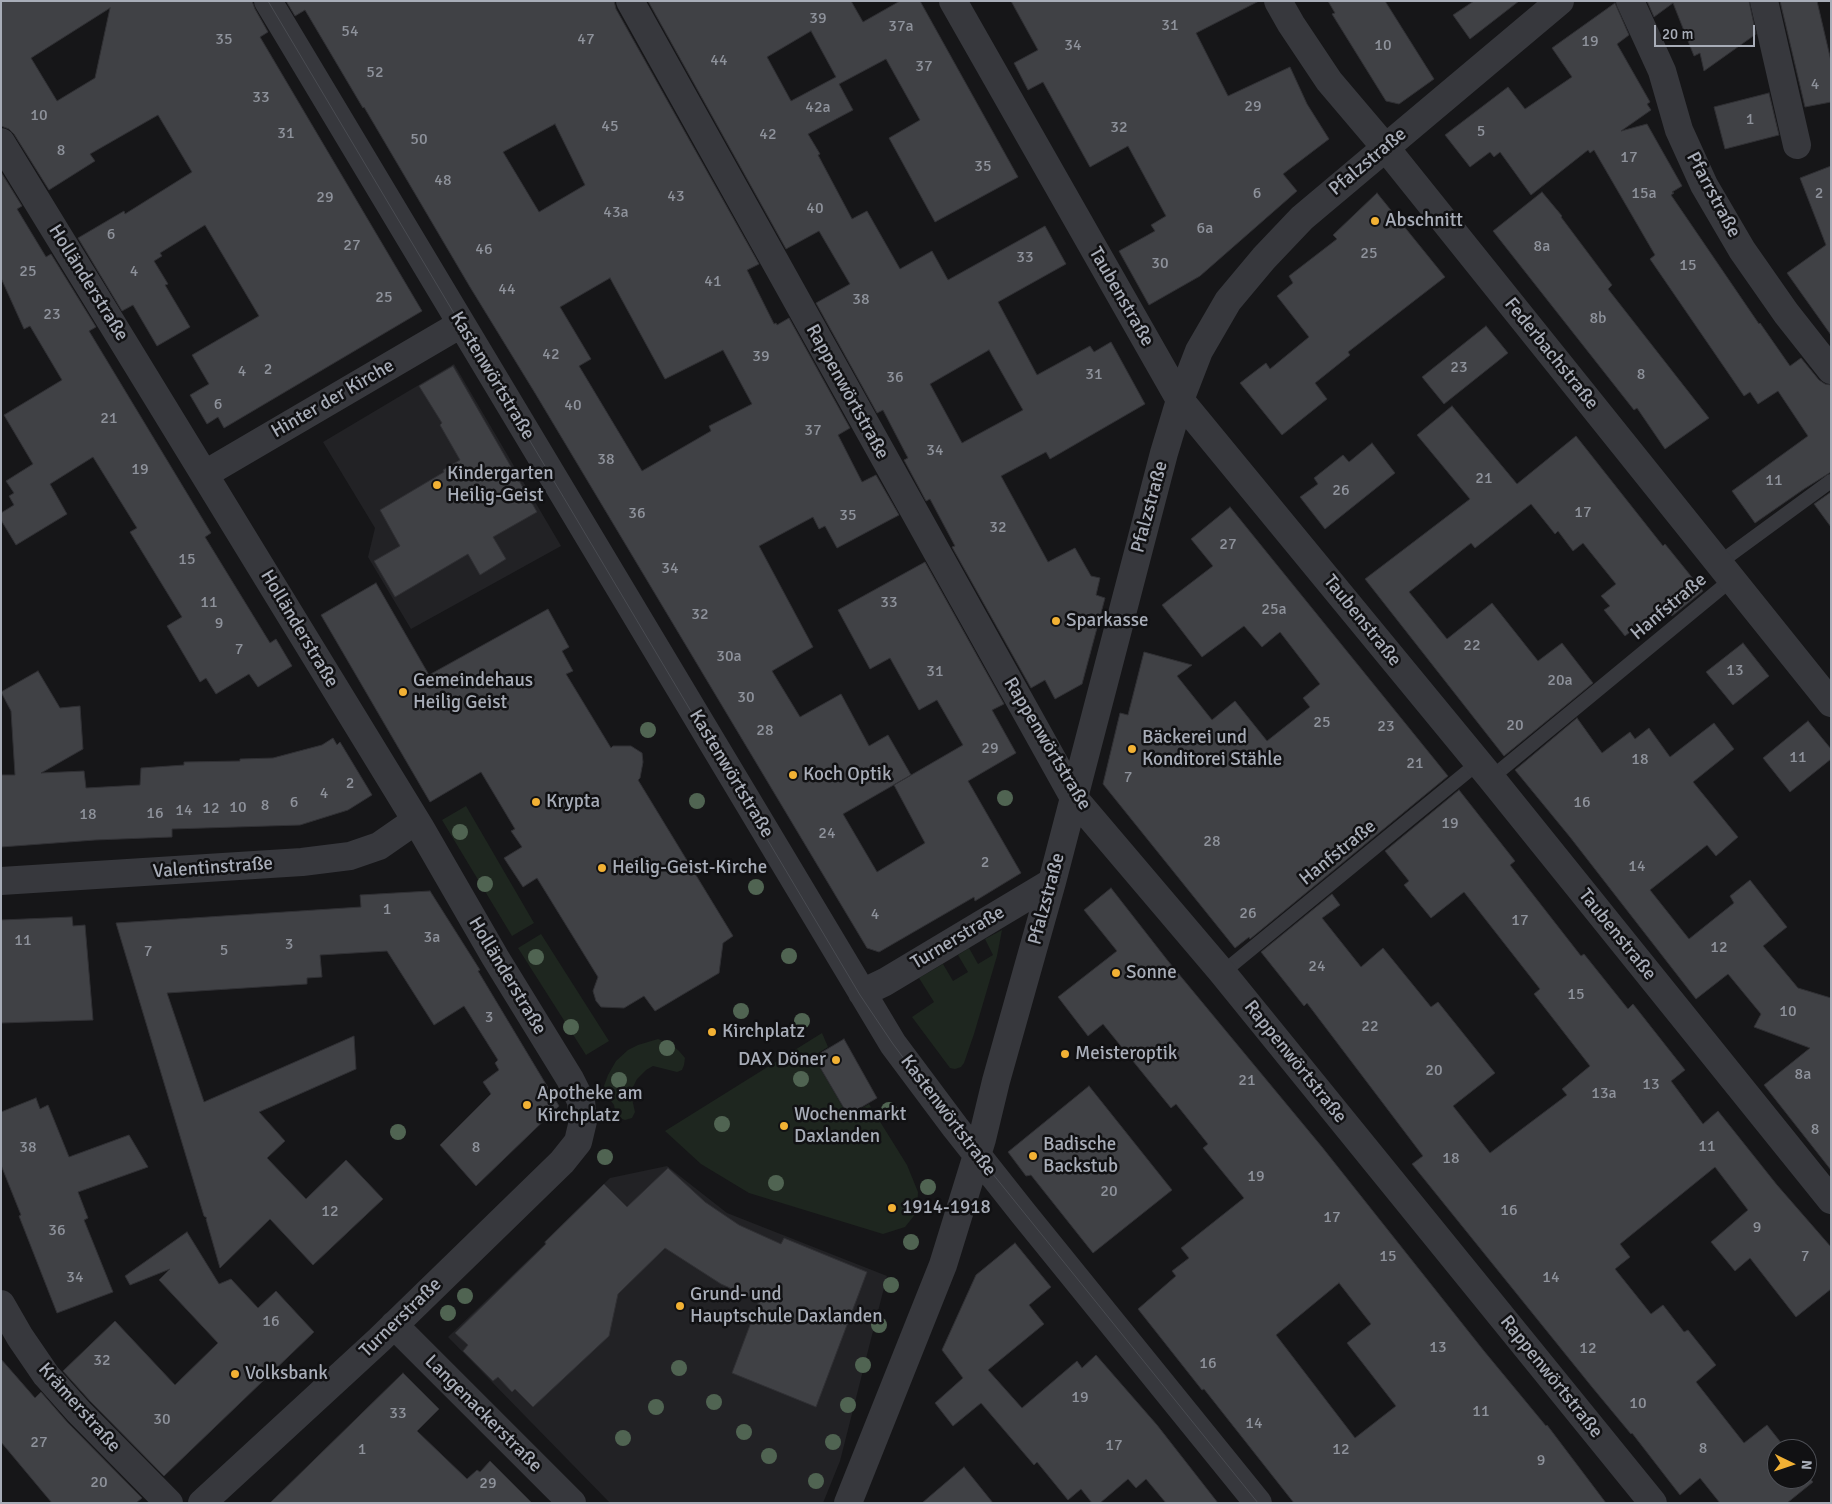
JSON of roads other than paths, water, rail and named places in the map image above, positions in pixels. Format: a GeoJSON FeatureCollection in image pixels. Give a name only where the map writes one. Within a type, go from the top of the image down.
{"type":"FeatureCollection","features":[{"type":"Feature","properties":{"kind":"street","name":"Kastenwörtstraße"},"geometry":{"type":"LineString","coordinates":[[268,1],[893,1044],[932,1098],[1258,1503]]}},
{"type":"Feature","properties":{"kind":"street","name":"Rappenwörtstraße"},"geometry":{"type":"LineString","coordinates":[[630,1],[1074,798],[1222,973],[1653,1503]]}},
{"type":"Feature","properties":{"kind":"street","name":"Taubenstraße"},"geometry":{"type":"LineString","coordinates":[[953,1],[1180,400],[1485,771],[1831,1200]]}},
{"type":"Feature","properties":{"kind":"street","name":"Federbachstraße"},"geometry":{"type":"LineString","coordinates":[[1278,1],[1291,24],[1330,81],[1831,703]]}},
{"type":"Feature","properties":{"kind":"street","name":"Pfalzstraße"},"geometry":{"type":"LineString","coordinates":[[848,1503],[943,1265],[977,1154],[1052,882],[1164,453],[1180,400],[1199,351],[1228,301],[1264,258],[1302,218],[1560,1]]}},
{"type":"Feature","properties":{"kind":"street","name":"Pfarrstraße"},"geometry":{"type":"LineString","coordinates":[[1630,1],[1662,72],[1679,130],[1704,185],[1742,250],[1786,313],[1831,370]]}},
{"type":"Feature","properties":{"kind":"street"},"geometry":{"type":"LineString","coordinates":[[1764,1],[1797,145]]}},
{"type":"Feature","properties":{"kind":"street","name":"Holländerstraße"},"geometry":{"type":"LineString","coordinates":[[1,142],[416,821],[495,957],[573,1084],[581,1101],[583,1121]]}},
{"type":"Feature","properties":{"kind":"street","name":"Hinter der Kirche"},"geometry":{"type":"LineString","coordinates":[[205,474],[461,324]]}},
{"type":"Feature","properties":{"kind":"street","name":"Valentinstraße"},"geometry":{"type":"LineString","coordinates":[[1,881],[302,862],[350,856],[379,846],[416,821]]}},
{"type":"Feature","properties":{"kind":"street","name":"Turnerstraße"},"geometry":{"type":"LineString","coordinates":[[862,993],[885,982],[1052,882]]}},
{"type":"Feature","properties":{"kind":"street","name":"Turnerstraße"},"geometry":{"type":"LineString","coordinates":[[202,1503],[394,1325],[562,1162],[578,1142],[583,1121]]}},
{"type":"Feature","properties":{"kind":"street","name":"Krämerstraße"},"geometry":{"type":"LineString","coordinates":[[1,1304],[20,1337],[46,1375],[79,1412],[169,1503]]}},
{"type":"Feature","properties":{"kind":"street","name":"Langenackerstraße"},"geometry":{"type":"LineString","coordinates":[[394,1325],[572,1503]]}},
{"type":"Feature","properties":{"kind":"lane","name":"Hanfstraße"},"geometry":{"type":"LineString","coordinates":[[1222,973],[1485,771],[1831,481]]}},
{"type":"Feature","properties":{"kind":"tram line"},"geometry":{"type":"LineString","coordinates":[[268,1],[860,995],[893,1044],[955,1127],[1258,1503]]}},
{"type":"Feature","properties":{"kind":"place","name":"Abschnitt"},"geometry":{"type":"Point","coordinates":[1375,221]}},
{"type":"Feature","properties":{"kind":"place","name":"Kindergarten Heilig-Geist"},"geometry":{"type":"Point","coordinates":[437,485]}},
{"type":"Feature","properties":{"kind":"place","name":"Sparkasse"},"geometry":{"type":"Point","coordinates":[1056,621]}},
{"type":"Feature","properties":{"kind":"place","name":"Gemeindehaus Heilig Geist"},"geometry":{"type":"Point","coordinates":[403,692]}},
{"type":"Feature","properties":{"kind":"place","name":"Bäckerei und Konditorei Stähle"},"geometry":{"type":"Point","coordinates":[1132,749]}},
{"type":"Feature","properties":{"kind":"place","name":"Koch Optik"},"geometry":{"type":"Point","coordinates":[793,775]}},
{"type":"Feature","properties":{"kind":"place","name":"Krypta"},"geometry":{"type":"Point","coordinates":[536,802]}},
{"type":"Feature","properties":{"kind":"place","name":"Heilig-Geist-Kirche"},"geometry":{"type":"Point","coordinates":[602,868]}},
{"type":"Feature","properties":{"kind":"place","name":"Sonne"},"geometry":{"type":"Point","coordinates":[1116,973]}},
{"type":"Feature","properties":{"kind":"place","name":"Kirchplatz"},"geometry":{"type":"Point","coordinates":[712,1032]}},
{"type":"Feature","properties":{"kind":"place","name":"Meisteroptik"},"geometry":{"type":"Point","coordinates":[1065,1054]}},
{"type":"Feature","properties":{"kind":"place","name":"DAX Döner"},"geometry":{"type":"Point","coordinates":[836,1060]}},
{"type":"Feature","properties":{"kind":"place","name":"Apotheke am Kirchplatz"},"geometry":{"type":"Point","coordinates":[527,1105]}},
{"type":"Feature","properties":{"kind":"place","name":"Wochenmarkt Daxlanden"},"geometry":{"type":"Point","coordinates":[784,1126]}},
{"type":"Feature","properties":{"kind":"place","name":"Badische Backstub"},"geometry":{"type":"Point","coordinates":[1033,1156]}},
{"type":"Feature","properties":{"kind":"place","name":"1914-1918"},"geometry":{"type":"Point","coordinates":[892,1208]}},
{"type":"Feature","properties":{"kind":"place","name":"Grund- und Hauptschule Daxlanden"},"geometry":{"type":"Point","coordinates":[680,1306]}},
{"type":"Feature","properties":{"kind":"place","name":"Volksbank"},"geometry":{"type":"Point","coordinates":[235,1374]}}]}
